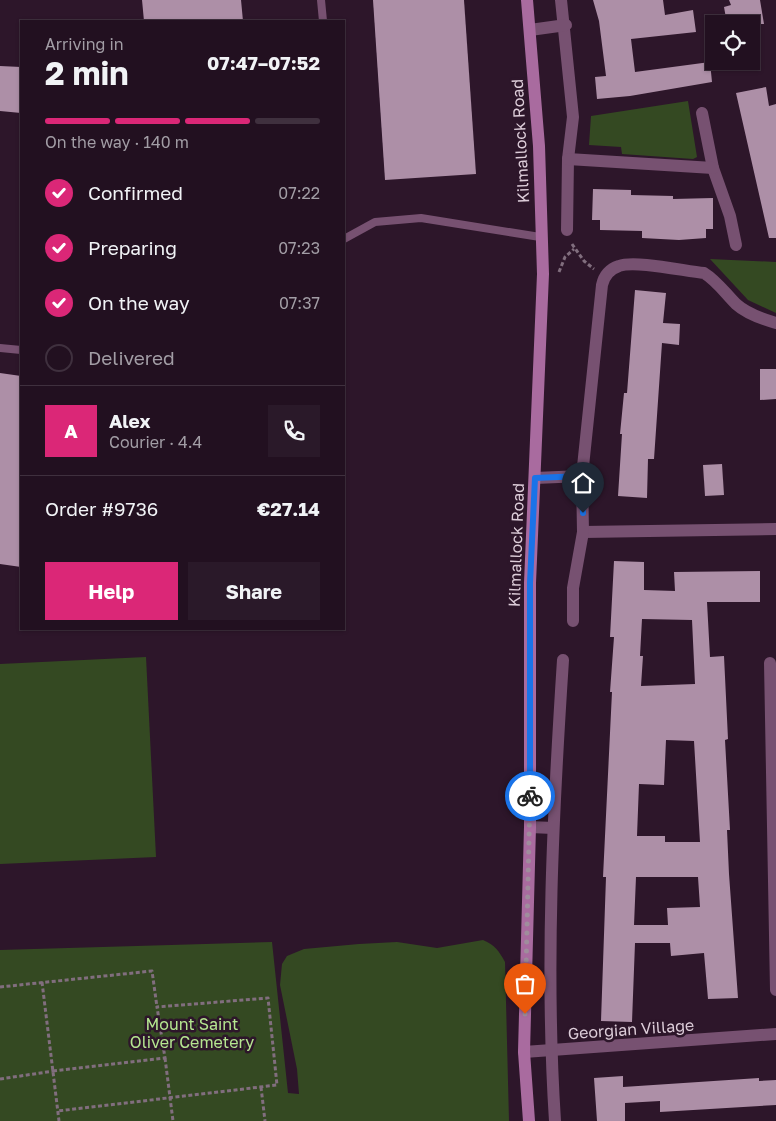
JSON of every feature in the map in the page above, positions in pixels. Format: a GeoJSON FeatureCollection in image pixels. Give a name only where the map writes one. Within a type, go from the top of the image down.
{"type":"FeatureCollection","features":[{"type":"Feature","properties":{"kind":"main road","name":"Kilmallock Road"},"geometry":{"type":"LineString","coordinates":[[527,0],[539,146],[540,237],[543,274],[530,583],[530,827],[524,1052],[529,1121]]}},
{"type":"Feature","properties":{"kind":"street"},"geometry":{"type":"LineString","coordinates":[[561,0],[566,25],[573,117],[568,159],[567,230]]}},
{"type":"Feature","properties":{"kind":"street"},"geometry":{"type":"LineString","coordinates":[[530,30],[566,25]]}},
{"type":"Feature","properties":{"kind":"street"},"geometry":{"type":"LineString","coordinates":[[702,113],[712,168],[730,216],[736,245]]}},
{"type":"Feature","properties":{"kind":"street"},"geometry":{"type":"LineString","coordinates":[[568,159],[712,168]]}},
{"type":"Feature","properties":{"kind":"street"},"geometry":{"type":"LineString","coordinates":[[573,621],[572,588],[583,532],[582,476],[604,277],[620,265],[636,264],[704,273],[713,279],[737,304],[762,319],[776,323]]}},
{"type":"Feature","properties":{"kind":"street"},"geometry":{"type":"LineString","coordinates":[[535,478],[582,476]]}},
{"type":"Feature","properties":{"kind":"street"},"geometry":{"type":"LineString","coordinates":[[583,532],[776,529]]}},
{"type":"Feature","properties":{"kind":"street","name":"Georgian Village"},"geometry":{"type":"LineString","coordinates":[[563,660],[553,828],[551,1051],[776,1034]]}},
{"type":"Feature","properties":{"kind":"street"},"geometry":{"type":"LineString","coordinates":[[770,663],[776,990]]}},
{"type":"Feature","properties":{"kind":"street"},"geometry":{"type":"LineString","coordinates":[[530,827],[553,828]]}},
{"type":"Feature","properties":{"kind":"street"},"geometry":{"type":"LineString","coordinates":[[524,1052],[551,1051],[555,1121]]}},
{"type":"Feature","properties":{"kind":"lane"},"geometry":{"type":"LineString","coordinates":[[321,0],[323,20]]}},
{"type":"Feature","properties":{"kind":"lane"},"geometry":{"type":"LineString","coordinates":[[345,238],[375,222],[421,218],[540,237]]}},
{"type":"Feature","properties":{"kind":"lane"},"geometry":{"type":"LineString","coordinates":[[0,348],[20,350]]}},
{"type":"Feature","properties":{"kind":"path"},"geometry":{"type":"LineString","coordinates":[[567,230],[574,249],[584,261],[604,277]]}},
{"type":"Feature","properties":{"kind":"path"},"geometry":{"type":"LineString","coordinates":[[0,986],[152,971],[173,1121]]}},
{"type":"Feature","properties":{"kind":"path"},"geometry":{"type":"LineString","coordinates":[[42,982],[59,1121]]}},
{"type":"Feature","properties":{"kind":"path"},"geometry":{"type":"LineString","coordinates":[[58,1110],[277,1085],[268,998],[157,1008]]}},
{"type":"Feature","properties":{"kind":"path"},"geometry":{"type":"LineString","coordinates":[[0,1079],[164,1058]]}},
{"type":"Feature","properties":{"kind":"path"},"geometry":{"type":"LineString","coordinates":[[261,1087],[265,1121]]}},
{"type":"Feature","properties":{"kind":"green space"},"geometry":{"type":"Polygon","coordinates":[[[688,101],[697,157],[693,159],[622,154],[621,147],[589,145],[591,116],[688,101]]]}},
{"type":"Feature","properties":{"kind":"green space"},"geometry":{"type":"Polygon","coordinates":[[[710,259],[776,262],[776,313],[748,300],[710,259]]]}},
{"type":"Feature","properties":{"kind":"green space"},"geometry":{"type":"Polygon","coordinates":[[[146,657],[156,857],[0,864],[0,664],[146,657]]]}},
{"type":"Feature","properties":{"kind":"green space","name":"Mount Saint Oliver Cemetery"},"geometry":{"type":"Polygon","coordinates":[[[483,940],[496,949],[505,962],[509,1121],[0,1121],[0,950],[272,942],[288,1093],[299,1094],[297,1069],[280,985],[282,964],[287,956],[304,949],[359,944],[397,942],[437,948],[483,940]]]}},
{"type":"Feature","properties":{"kind":"building"},"geometry":{"type":"Polygon","coordinates":[[[142,0],[241,0],[243,20],[144,20],[142,0]]]}},
{"type":"Feature","properties":{"kind":"building"},"geometry":{"type":"Polygon","coordinates":[[[373,0],[464,0],[476,174],[385,180],[373,0]]]}},
{"type":"Feature","properties":{"kind":"building"},"geometry":{"type":"Polygon","coordinates":[[[593,0],[663,0],[665,15],[693,10],[696,32],[631,39],[635,72],[705,63],[705,70],[711,70],[712,82],[630,96],[597,99],[595,77],[606,76],[599,21],[593,0]]]}},
{"type":"Feature","properties":{"kind":"building"},"geometry":{"type":"Polygon","coordinates":[[[729,0],[760,0],[764,24],[760,24],[760,15],[725,15],[724,7],[731,5],[729,0]]]}},
{"type":"Feature","properties":{"kind":"building"},"geometry":{"type":"Polygon","coordinates":[[[0,66],[20,67],[20,113],[0,111],[0,66]]]}},
{"type":"Feature","properties":{"kind":"building"},"geometry":{"type":"Polygon","coordinates":[[[766,87],[769,106],[776,104],[776,238],[769,238],[736,93],[766,87]]]}},
{"type":"Feature","properties":{"kind":"building"},"geometry":{"type":"Polygon","coordinates":[[[593,189],[631,190],[631,195],[673,196],[673,199],[713,198],[713,229],[706,229],[706,238],[679,240],[642,238],[642,231],[600,230],[600,220],[592,220],[593,189]]]}},
{"type":"Feature","properties":{"kind":"building"},"geometry":{"type":"Polygon","coordinates":[[[635,290],[666,293],[663,323],[680,324],[679,345],[662,343],[654,459],[648,459],[647,498],[618,496],[622,434],[620,434],[624,393],[627,393],[635,290]]]}},
{"type":"Feature","properties":{"kind":"building"},"geometry":{"type":"Polygon","coordinates":[[[760,369],[776,369],[776,399],[760,400],[760,369]]]}},
{"type":"Feature","properties":{"kind":"building"},"geometry":{"type":"Polygon","coordinates":[[[0,373],[20,376],[20,567],[0,564],[0,373]]]}},
{"type":"Feature","properties":{"kind":"building"},"geometry":{"type":"Polygon","coordinates":[[[722,464],[724,495],[705,496],[703,465],[722,464]]]}},
{"type":"Feature","properties":{"kind":"building"},"geometry":{"type":"Polygon","coordinates":[[[614,561],[644,562],[644,590],[675,591],[674,572],[760,571],[760,602],[707,602],[710,657],[724,656],[728,739],[725,740],[730,830],[727,830],[738,998],[708,999],[704,953],[671,956],[670,943],[635,943],[632,1022],[601,1021],[606,877],[603,877],[614,637],[610,637],[614,561]],[[642,619],[640,656],[643,656],[641,686],[695,684],[692,620],[642,619]],[[666,740],[664,785],[639,784],[637,836],[665,836],[665,842],[700,842],[694,741],[666,740]],[[636,877],[634,925],[668,925],[667,908],[700,907],[698,877],[636,877]]]}},
{"type":"Feature","properties":{"kind":"building"},"geometry":{"type":"Polygon","coordinates":[[[623,1076],[623,1087],[759,1078],[759,1081],[776,1080],[776,1105],[660,1112],[660,1101],[625,1103],[625,1121],[597,1121],[594,1078],[623,1076]]]}},
{"type":"Feature","properties":{"kind":"way so far"},"geometry":{"type":"LineString","coordinates":[[525,1014],[530,796]]}},
{"type":"Feature","properties":{"kind":"route"},"geometry":{"type":"LineString","coordinates":[[530,796],[530,583],[535,478],[582,476],[583,513]]}}]}
